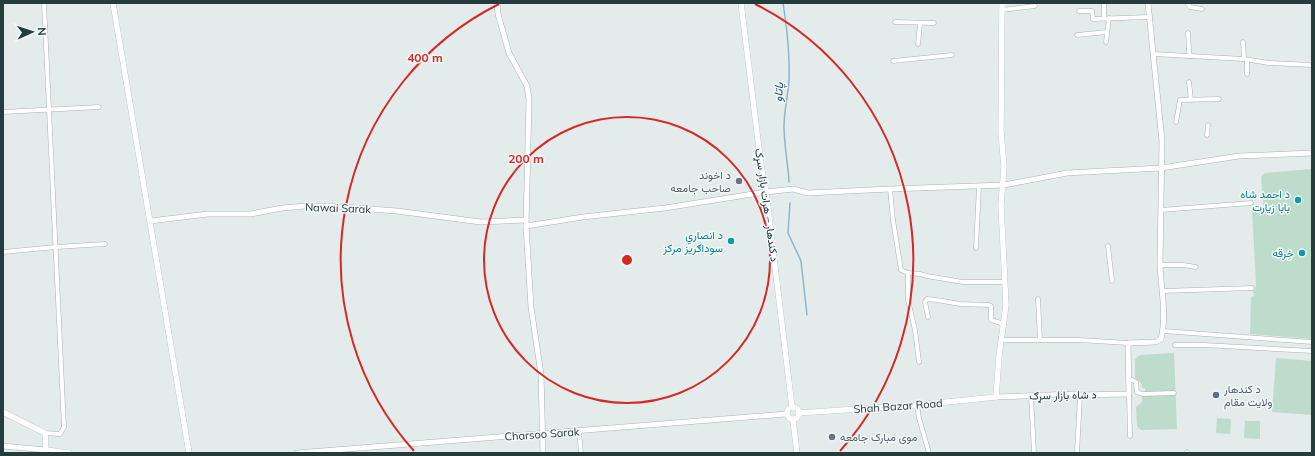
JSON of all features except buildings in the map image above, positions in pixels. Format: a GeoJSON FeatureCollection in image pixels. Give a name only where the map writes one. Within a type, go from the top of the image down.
{"type":"FeatureCollection","features":[{"type":"Feature","properties":{"kind":"main road"},"geometry":{"type":"LineString","coordinates":[[113,3],[189,453]]}},
{"type":"Feature","properties":{"kind":"main road","name":"د کندهار – هرات بازار سړک"},"geometry":{"type":"LineString","coordinates":[[741,3],[792,407]]}},
{"type":"Feature","properties":{"kind":"main road"},"geometry":{"type":"LineString","coordinates":[[996,397],[1006,305],[1001,205],[1004,185],[1001,131],[1002,3]]}},
{"type":"Feature","properties":{"kind":"main road","name":"Shah Bazar Road"},"geometry":{"type":"LineString","coordinates":[[799,413],[917,405],[996,397]]}},
{"type":"Feature","properties":{"kind":"main road"},"geometry":{"type":"LineString","coordinates":[[793,420],[797,418],[799,413],[797,409],[792,407],[788,409],[786,414],[793,420],[797,453]]}},
{"type":"Feature","properties":{"kind":"main road"},"geometry":{"type":"LineString","coordinates":[[3,412],[45,434],[46,450],[69,453]]}},
{"type":"Feature","properties":{"kind":"street"},"geometry":{"type":"LineString","coordinates":[[44,3],[64,427],[60,434],[45,434]]}},
{"type":"Feature","properties":{"kind":"street"},"geometry":{"type":"LineString","coordinates":[[497,3],[498,14],[509,52],[527,86],[529,99],[526,223],[531,307],[541,374],[543,453]]}},
{"type":"Feature","properties":{"kind":"street"},"geometry":{"type":"LineString","coordinates":[[1104,3],[1104,18]]}},
{"type":"Feature","properties":{"kind":"street"},"geometry":{"type":"LineString","coordinates":[[1001,340],[1128,343],[1156,342],[1161,339],[1163,331],[1163,291],[1160,265],[1162,141],[1148,3]]}},
{"type":"Feature","properties":{"kind":"street"},"geometry":{"type":"LineString","coordinates":[[1187,3],[1188,6],[1192,8],[1202,9]]}},
{"type":"Feature","properties":{"kind":"street"},"geometry":{"type":"LineString","coordinates":[[1002,10],[1035,6]]}},
{"type":"Feature","properties":{"kind":"street"},"geometry":{"type":"LineString","coordinates":[[1079,11],[1092,11],[1093,19],[1149,18]]}},
{"type":"Feature","properties":{"kind":"street"},"geometry":{"type":"LineString","coordinates":[[1106,42],[1109,18]]}},
{"type":"Feature","properties":{"kind":"street"},"geometry":{"type":"LineString","coordinates":[[895,22],[920,24],[934,23]]}},
{"type":"Feature","properties":{"kind":"street"},"geometry":{"type":"LineString","coordinates":[[918,44],[920,24]]}},
{"type":"Feature","properties":{"kind":"street"},"geometry":{"type":"LineString","coordinates":[[1077,35],[1107,32]]}},
{"type":"Feature","properties":{"kind":"street"},"geometry":{"type":"LineString","coordinates":[[1188,32],[1190,56]]}},
{"type":"Feature","properties":{"kind":"street"},"geometry":{"type":"LineString","coordinates":[[1244,42],[1247,74]]}},
{"type":"Feature","properties":{"kind":"street"},"geometry":{"type":"LineString","coordinates":[[1153,54],[1312,65]]}},
{"type":"Feature","properties":{"kind":"street"},"geometry":{"type":"LineString","coordinates":[[893,61],[952,55]]}},
{"type":"Feature","properties":{"kind":"street"},"geometry":{"type":"LineString","coordinates":[[1189,82],[1191,100]]}},
{"type":"Feature","properties":{"kind":"street"},"geometry":{"type":"LineString","coordinates":[[1176,122],[1178,118],[1179,100],[1219,99]]}},
{"type":"Feature","properties":{"kind":"street"},"geometry":{"type":"LineString","coordinates":[[3,112],[99,107]]}},
{"type":"Feature","properties":{"kind":"street"},"geometry":{"type":"LineString","coordinates":[[1207,135],[1208,125]]}},
{"type":"Feature","properties":{"kind":"street","name":"Nawai Sarak"},"geometry":{"type":"LineString","coordinates":[[150,221],[208,214],[251,214],[282,208],[330,206],[396,211],[481,222],[526,223],[665,208],[793,189],[808,194],[890,189],[1004,185],[1067,173],[1161,168],[1239,156],[1312,153]]}},
{"type":"Feature","properties":{"kind":"street"},"geometry":{"type":"LineString","coordinates":[[976,248],[979,186]]}},
{"type":"Feature","properties":{"kind":"street"},"geometry":{"type":"LineString","coordinates":[[890,189],[901,270],[908,273],[963,282],[1005,282]]}},
{"type":"Feature","properties":{"kind":"street"},"geometry":{"type":"LineString","coordinates":[[1162,210],[1250,203]]}},
{"type":"Feature","properties":{"kind":"street"},"geometry":{"type":"LineString","coordinates":[[3,252],[105,244]]}},
{"type":"Feature","properties":{"kind":"street"},"geometry":{"type":"LineString","coordinates":[[1108,246],[1112,281]]}},
{"type":"Feature","properties":{"kind":"street"},"geometry":{"type":"LineString","coordinates":[[1160,265],[1183,265],[1196,267]]}},
{"type":"Feature","properties":{"kind":"street"},"geometry":{"type":"LineString","coordinates":[[908,273],[908,300],[915,330],[918,362]]}},
{"type":"Feature","properties":{"kind":"street"},"geometry":{"type":"LineString","coordinates":[[1163,291],[1252,288]]}},
{"type":"Feature","properties":{"kind":"street"},"geometry":{"type":"LineString","coordinates":[[1038,299],[1040,340]]}},
{"type":"Feature","properties":{"kind":"street"},"geometry":{"type":"LineString","coordinates":[[928,317],[925,306],[925,302],[927,300],[964,304],[989,304],[990,320],[1004,324]]}},
{"type":"Feature","properties":{"kind":"street"},"geometry":{"type":"LineString","coordinates":[[1163,331],[1312,342]]}},
{"type":"Feature","properties":{"kind":"street"},"geometry":{"type":"LineString","coordinates":[[1128,343],[1130,436]]}},
{"type":"Feature","properties":{"kind":"street"},"geometry":{"type":"LineString","coordinates":[[1175,345],[1204,345],[1312,351]]}},
{"type":"Feature","properties":{"kind":"street"},"geometry":{"type":"LineString","coordinates":[[1130,379],[1136,382],[1137,392],[1142,394],[1174,392]]}},
{"type":"Feature","properties":{"kind":"street","name":"د شاه بازار سړګ"},"geometry":{"type":"LineString","coordinates":[[996,397],[1074,394],[1129,394]]}},
{"type":"Feature","properties":{"kind":"street"},"geometry":{"type":"LineString","coordinates":[[1077,453],[1080,395]]}},
{"type":"Feature","properties":{"kind":"street"},"geometry":{"type":"LineString","coordinates":[[1031,396],[1034,453]]}},
{"type":"Feature","properties":{"kind":"street"},"geometry":{"type":"LineString","coordinates":[[917,405],[919,418],[929,453]]}},
{"type":"Feature","properties":{"kind":"street","name":"Charsoo Sarak"},"geometry":{"type":"LineString","coordinates":[[297,453],[345,451],[786,414]]}},
{"type":"Feature","properties":{"kind":"street"},"geometry":{"type":"LineString","coordinates":[[579,431],[581,453]]}},
{"type":"Feature","properties":{"kind":"street"},"geometry":{"type":"LineString","coordinates":[[3,446],[46,450]]}},
{"type":"Feature","properties":{"kind":"green space"},"geometry":{"type":"Polygon","coordinates":[[[1312,169],[1312,339],[1250,334],[1251,297],[1254,296],[1253,290],[1255,290],[1256,284],[1252,211],[1264,210],[1261,177],[1265,173],[1312,169]]]}},
{"type":"Feature","properties":{"kind":"green space"},"geometry":{"type":"Polygon","coordinates":[[[1174,353],[1177,429],[1141,430],[1137,426],[1136,407],[1142,402],[1142,393],[1145,392],[1145,388],[1142,388],[1142,384],[1135,378],[1135,359],[1140,355],[1174,353]]]}},
{"type":"Feature","properties":{"kind":"green space"},"geometry":{"type":"Polygon","coordinates":[[[1276,358],[1312,361],[1312,415],[1272,412],[1276,358]]]}},
{"type":"Feature","properties":{"kind":"green space"},"geometry":{"type":"Polygon","coordinates":[[[1217,418],[1231,419],[1230,434],[1216,433],[1217,418]]]}},
{"type":"Feature","properties":{"kind":"green space"},"geometry":{"type":"Polygon","coordinates":[[[1245,421],[1260,421],[1260,439],[1244,438],[1245,421]]]}},
{"type":"Feature","properties":{"kind":"waterway","name":"پاتاو"},"geometry":{"type":"LineString","coordinates":[[783,3],[789,61],[789,80],[784,126],[789,182]]}},
{"type":"Feature","properties":{"kind":"waterway"},"geometry":{"type":"LineString","coordinates":[[790,203],[788,233],[801,261],[807,315]]}},
{"type":"Feature","properties":{"kind":"place","name":"د اخوند صاحب جامعه"},"geometry":{"type":"Point","coordinates":[739,181]}},
{"type":"Feature","properties":{"kind":"place","name":"د احمد شاه بابا زيارت"},"geometry":{"type":"Point","coordinates":[1298,200]}},
{"type":"Feature","properties":{"kind":"place","name":"د انصاري سوداګریز مرکز"},"geometry":{"type":"Point","coordinates":[731,241]}},
{"type":"Feature","properties":{"kind":"place","name":"خِرقه"},"geometry":{"type":"Point","coordinates":[1302,253]}},
{"type":"Feature","properties":{"kind":"place","name":"د کندهار ولايت مقام"},"geometry":{"type":"Point","coordinates":[1216,395]}},
{"type":"Feature","properties":{"kind":"place","name":"موی مبارک جامعه"},"geometry":{"type":"Point","coordinates":[832,437]}}]}
